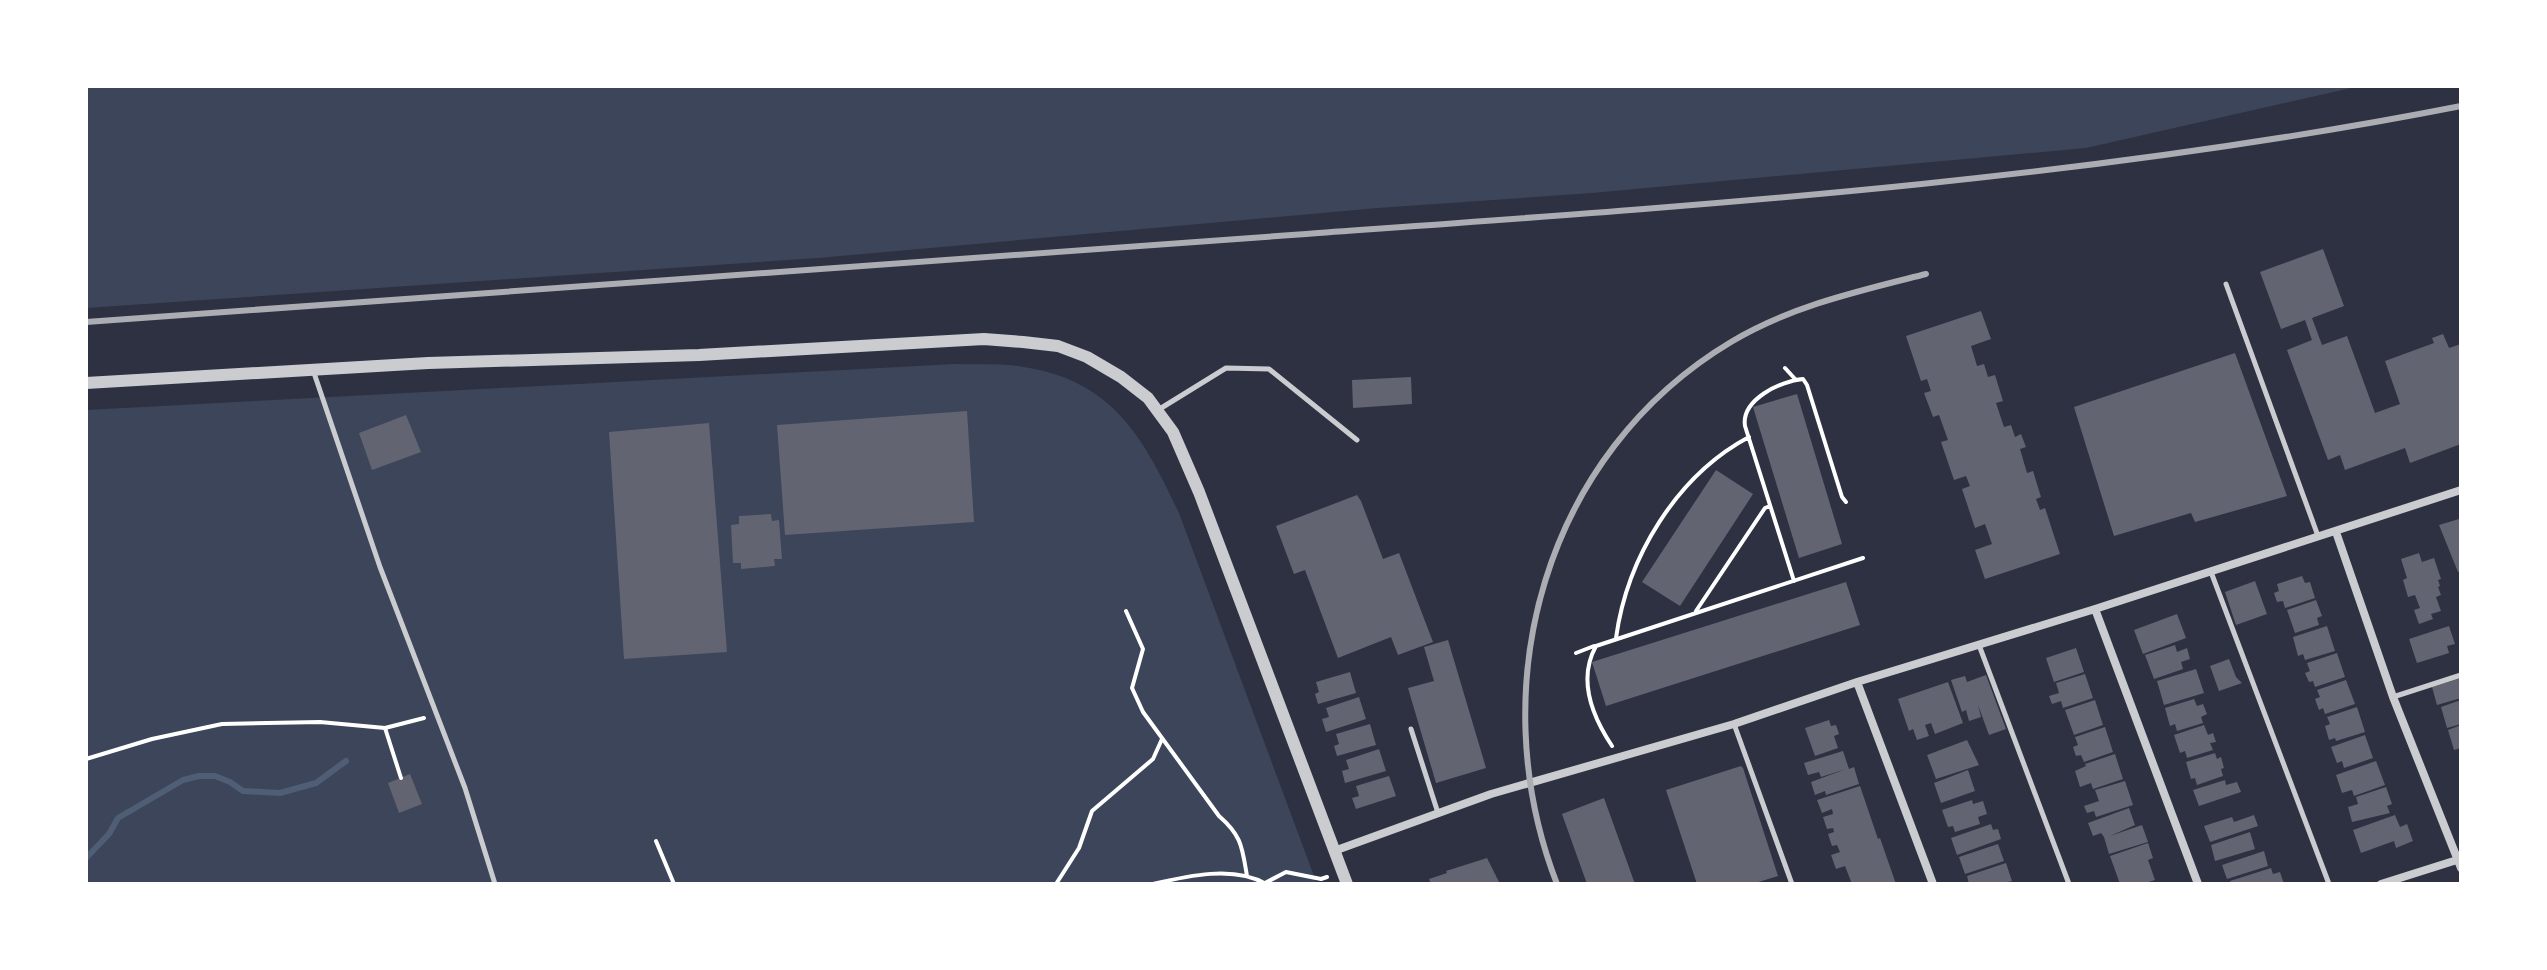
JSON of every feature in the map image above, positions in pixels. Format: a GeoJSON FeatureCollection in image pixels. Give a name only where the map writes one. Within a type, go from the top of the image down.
{"type":"FeatureCollection","features":[{"type":"Feature","properties":{"kind":"street"},"geometry":{"type":"LineString","coordinates":[[86,383],[313,369],[699,355],[984,339],[1058,346],[1087,357],[1148,398],[1173,432],[1199,492],[1345,878]]}},
{"type":"Feature","properties":{"kind":"street"},"geometry":{"type":"LineString","coordinates":[[1334,851],[1491,794],[1734,724],[2461,490]]}},
{"type":"Feature","properties":{"kind":"street"},"geometry":{"type":"LineString","coordinates":[[2336,532],[2393,697],[2460,862],[2381,884]]}},
{"type":"Feature","properties":{"kind":"street"},"geometry":{"type":"LineString","coordinates":[[2095,609],[2198,884]]}},
{"type":"Feature","properties":{"kind":"street"},"geometry":{"type":"LineString","coordinates":[[1857,682],[1933,884]]}},
{"type":"Feature","properties":{"kind":"lane"},"geometry":{"type":"LineString","coordinates":[[2226,284],[2318,537]]}},
{"type":"Feature","properties":{"kind":"lane"},"geometry":{"type":"LineString","coordinates":[[1157,410],[1226,368],[1269,369],[1357,440]]}},
{"type":"Feature","properties":{"kind":"lane"},"geometry":{"type":"LineString","coordinates":[[313,369],[380,567],[465,788],[495,884]]}},
{"type":"Feature","properties":{"kind":"lane"},"geometry":{"type":"LineString","coordinates":[[2210,571],[2329,884]]}},
{"type":"Feature","properties":{"kind":"lane"},"geometry":{"type":"LineString","coordinates":[[1979,644],[2069,884]]}},
{"type":"Feature","properties":{"kind":"lane"},"geometry":{"type":"LineString","coordinates":[[2393,697],[2461,675]]}},
{"type":"Feature","properties":{"kind":"lane"},"geometry":{"type":"LineString","coordinates":[[1734,724],[1792,884]]}},
{"type":"Feature","properties":{"kind":"lane"},"geometry":{"type":"LineString","coordinates":[[1411,729],[1438,813]]}},
{"type":"Feature","properties":{"kind":"path"},"geometry":{"type":"LineString","coordinates":[[1785,368],[1796,380]]}},
{"type":"Feature","properties":{"kind":"path"},"geometry":{"type":"LineString","coordinates":[[1794,581],[1744,420],[1747,408],[1774,389],[1803,379],[1846,502]]}},
{"type":"Feature","properties":{"kind":"path"},"geometry":{"type":"LineString","coordinates":[[1616,639],[1620,610],[1634,570],[1669,509],[1693,478],[1723,451],[1749,437]]}},
{"type":"Feature","properties":{"kind":"path"},"geometry":{"type":"LineString","coordinates":[[1695,613],[1765,508],[1770,506]]}},
{"type":"Feature","properties":{"kind":"path"},"geometry":{"type":"LineString","coordinates":[[1576,653],[1863,558]]}},
{"type":"Feature","properties":{"kind":"path"},"geometry":{"type":"LineString","coordinates":[[1126,611],[1143,649],[1132,688],[1143,712],[1162,739],[1219,816],[1235,830],[1243,849],[1247,876]]}},
{"type":"Feature","properties":{"kind":"path"},"geometry":{"type":"LineString","coordinates":[[1596,646],[1586,672],[1587,686],[1599,728],[1619,756]]}},
{"type":"Feature","properties":{"kind":"path"},"geometry":{"type":"LineString","coordinates":[[86,759],[152,739],[222,724],[320,722],[385,728],[438,714]]}},
{"type":"Feature","properties":{"kind":"path"},"geometry":{"type":"LineString","coordinates":[[385,728],[401,778]]}},
{"type":"Feature","properties":{"kind":"path"},"geometry":{"type":"LineString","coordinates":[[1056,884],[1079,848],[1092,811],[1153,759],[1162,739]]}},
{"type":"Feature","properties":{"kind":"path"},"geometry":{"type":"LineString","coordinates":[[656,841],[674,884]]}},
{"type":"Feature","properties":{"kind":"path"},"geometry":{"type":"LineString","coordinates":[[1153,884],[1192,875],[1247,876],[1265,883],[1286,872],[1321,879],[1345,878]]}},
{"type":"Feature","properties":{"kind":"shaded area"},"geometry":{"type":"Polygon","coordinates":[[[86,86],[2360,86],[2086,148],[818,258],[86,308],[86,86]]]}},
{"type":"Feature","properties":{"kind":"shaded area"},"geometry":{"type":"Polygon","coordinates":[[[955,364],[1016,366],[1055,374],[1081,385],[1103,400],[1138,438],[1179,513],[1317,884],[86,884],[86,410],[955,364]]]}},
{"type":"Feature","properties":{"kind":"building"},"geometry":{"type":"Polygon","coordinates":[[[2323,249],[2344,306],[2312,318],[2322,345],[2347,336],[2375,413],[2400,404],[2385,361],[2434,343],[2432,338],[2443,334],[2449,348],[2461,344],[2461,444],[2410,463],[2405,448],[2345,470],[2340,455],[2328,460],[2287,350],[2312,340],[2305,320],[2281,329],[2260,272],[2323,249]]]}},
{"type":"Feature","properties":{"kind":"building"},"geometry":{"type":"Polygon","coordinates":[[[1981,311],[1991,339],[1971,346],[1977,366],[1984,364],[1988,377],[1995,375],[2003,401],[1996,403],[2004,427],[2011,425],[2015,437],[2021,434],[2026,447],[2020,449],[2027,473],[2033,471],[2041,497],[2036,499],[2040,510],[2045,508],[2060,554],[1985,579],[1975,550],[1992,544],[1985,524],[1975,528],[1962,489],[1970,486],[1966,476],[1954,480],[1941,442],[1948,440],[1939,415],[1933,417],[1924,393],[1931,391],[1927,379],[1921,381],[1906,336],[1981,311]]]}},
{"type":"Feature","properties":{"kind":"building"},"geometry":{"type":"Polygon","coordinates":[[[2235,353],[2287,496],[2195,522],[2191,513],[2114,536],[2074,407],[2235,353]]]}},
{"type":"Feature","properties":{"kind":"building"},"geometry":{"type":"Polygon","coordinates":[[[1411,377],[1412,404],[1353,408],[1352,380],[1411,377]]]}},
{"type":"Feature","properties":{"kind":"building"},"geometry":{"type":"Polygon","coordinates":[[[1797,394],[1842,544],[1799,558],[1753,407],[1797,394]]]}},
{"type":"Feature","properties":{"kind":"building"},"geometry":{"type":"Polygon","coordinates":[[[967,411],[974,522],[785,535],[777,425],[967,411]]]}},
{"type":"Feature","properties":{"kind":"building"},"geometry":{"type":"Polygon","coordinates":[[[406,415],[421,452],[372,470],[359,433],[406,415]]]}},
{"type":"Feature","properties":{"kind":"building"},"geometry":{"type":"Polygon","coordinates":[[[709,423],[727,652],[624,659],[609,432],[709,423]]]}},
{"type":"Feature","properties":{"kind":"building"},"geometry":{"type":"Polygon","coordinates":[[[1716,470],[1753,494],[1680,606],[1642,582],[1716,470]]]}},
{"type":"Feature","properties":{"kind":"building"},"geometry":{"type":"Polygon","coordinates":[[[1357,495],[1383,559],[1399,553],[1433,642],[1398,655],[1391,637],[1338,658],[1305,570],[1294,574],[1276,526],[1357,495]]]}},
{"type":"Feature","properties":{"kind":"building"},"geometry":{"type":"Polygon","coordinates":[[[771,514],[772,521],[779,520],[782,559],[774,559],[775,566],[741,569],[741,563],[733,563],[731,525],[739,524],[739,516],[771,514]]]}},
{"type":"Feature","properties":{"kind":"building"},"geometry":{"type":"Polygon","coordinates":[[[2459,519],[2461,571],[2458,572],[2439,525],[2459,519]]]}},
{"type":"Feature","properties":{"kind":"building"},"geometry":{"type":"Polygon","coordinates":[[[2419,553],[2422,562],[2434,558],[2441,579],[2438,580],[2438,587],[2441,595],[2436,597],[2441,611],[2431,614],[2433,619],[2419,624],[2414,610],[2420,608],[2415,595],[2408,597],[2403,580],[2407,578],[2401,559],[2419,553]]]}},
{"type":"Feature","properties":{"kind":"building"},"geometry":{"type":"Polygon","coordinates":[[[2302,576],[2305,583],[2310,582],[2315,598],[2285,608],[2283,601],[2277,602],[2274,593],[2279,591],[2277,584],[2302,576]]]}},
{"type":"Feature","properties":{"kind":"building"},"geometry":{"type":"Polygon","coordinates":[[[2255,581],[2267,614],[2236,625],[2225,592],[2255,581]]]}},
{"type":"Feature","properties":{"kind":"building"},"geometry":{"type":"Polygon","coordinates":[[[1846,582],[1860,625],[1606,706],[1592,662],[1846,582]]]}},
{"type":"Feature","properties":{"kind":"building"},"geometry":{"type":"Polygon","coordinates":[[[2316,600],[2322,616],[2317,618],[2319,625],[2295,633],[2287,610],[2316,600]]]}},
{"type":"Feature","properties":{"kind":"building"},"geometry":{"type":"Polygon","coordinates":[[[2177,614],[2186,638],[2143,654],[2134,630],[2177,614]]]}},
{"type":"Feature","properties":{"kind":"building"},"geometry":{"type":"Polygon","coordinates":[[[2327,626],[2335,651],[2305,660],[2303,654],[2298,656],[2293,637],[2327,626]]]}},
{"type":"Feature","properties":{"kind":"building"},"geometry":{"type":"Polygon","coordinates":[[[2449,626],[2455,644],[2447,646],[2449,653],[2417,663],[2409,639],[2449,626]]]}},
{"type":"Feature","properties":{"kind":"building"},"geometry":{"type":"Polygon","coordinates":[[[1448,640],[1486,768],[1436,783],[1408,688],[1434,681],[1424,647],[1448,640]]]}},
{"type":"Feature","properties":{"kind":"building"},"geometry":{"type":"Polygon","coordinates":[[[2175,645],[2177,652],[2187,648],[2190,659],[2181,662],[2183,669],[2154,679],[2145,655],[2175,645]]]}},
{"type":"Feature","properties":{"kind":"building"},"geometry":{"type":"Polygon","coordinates":[[[2076,648],[2084,672],[2054,682],[2046,658],[2076,648]]]}},
{"type":"Feature","properties":{"kind":"building"},"geometry":{"type":"Polygon","coordinates":[[[2337,653],[2345,677],[2315,687],[2305,673],[2310,671],[2307,663],[2337,653]]]}},
{"type":"Feature","properties":{"kind":"building"},"geometry":{"type":"Polygon","coordinates":[[[2229,659],[2236,677],[2242,683],[2219,691],[2210,666],[2229,659]]]}},
{"type":"Feature","properties":{"kind":"building"},"geometry":{"type":"Polygon","coordinates":[[[2196,669],[2204,693],[2164,705],[2157,681],[2196,669]]]}},
{"type":"Feature","properties":{"kind":"building"},"geometry":{"type":"Polygon","coordinates":[[[1350,672],[1356,693],[1318,704],[1316,682],[1350,672]]]}},
{"type":"Feature","properties":{"kind":"building"},"geometry":{"type":"Polygon","coordinates":[[[2085,674],[2093,698],[2063,708],[2061,701],[2052,704],[2049,696],[2059,693],[2056,683],[2085,674]]]}},
{"type":"Feature","properties":{"kind":"building"},"geometry":{"type":"Polygon","coordinates":[[[1986,675],[2006,729],[1989,735],[1978,705],[1981,717],[1969,721],[1966,710],[1962,712],[1951,680],[1965,676],[1967,682],[1986,675]]]}},
{"type":"Feature","properties":{"kind":"building"},"geometry":{"type":"Polygon","coordinates":[[[2461,678],[2461,698],[2437,705],[2432,687],[2461,678]]]}},
{"type":"Feature","properties":{"kind":"building"},"geometry":{"type":"Polygon","coordinates":[[[2346,680],[2355,704],[2325,714],[2323,708],[2319,710],[2315,699],[2320,697],[2317,690],[2346,680]]]}},
{"type":"Feature","properties":{"kind":"building"},"geometry":{"type":"Polygon","coordinates":[[[1948,682],[1963,723],[1935,734],[1931,723],[1925,725],[1929,736],[1917,740],[1913,729],[1909,731],[1898,699],[1948,682]]]}},
{"type":"Feature","properties":{"kind":"building"},"geometry":{"type":"Polygon","coordinates":[[[1359,697],[1366,719],[1326,732],[1322,719],[1329,717],[1326,708],[1359,697]]]}},
{"type":"Feature","properties":{"kind":"building"},"geometry":{"type":"Polygon","coordinates":[[[2194,699],[2197,706],[2203,704],[2207,714],[2201,717],[2203,723],[2177,731],[2175,724],[2170,726],[2165,708],[2194,699]]]}},
{"type":"Feature","properties":{"kind":"building"},"geometry":{"type":"Polygon","coordinates":[[[2095,700],[2103,725],[2074,735],[2065,710],[2095,700]]]}},
{"type":"Feature","properties":{"kind":"building"},"geometry":{"type":"Polygon","coordinates":[[[2461,700],[2461,724],[2447,728],[2441,707],[2461,700]]]}},
{"type":"Feature","properties":{"kind":"building"},"geometry":{"type":"Polygon","coordinates":[[[2357,707],[2365,732],[2336,741],[2335,738],[2329,740],[2325,726],[2330,724],[2327,717],[2357,707]]]}},
{"type":"Feature","properties":{"kind":"building"},"geometry":{"type":"Polygon","coordinates":[[[1829,720],[1831,726],[1836,725],[1839,734],[1834,736],[1838,748],[1815,756],[1805,728],[1829,720]]]}},
{"type":"Feature","properties":{"kind":"building"},"geometry":{"type":"Polygon","coordinates":[[[1370,724],[1376,745],[1337,756],[1334,746],[1339,744],[1336,734],[1370,724]]]}},
{"type":"Feature","properties":{"kind":"building"},"geometry":{"type":"Polygon","coordinates":[[[2204,725],[2208,735],[2213,733],[2216,742],[2210,743],[2213,750],[2187,758],[2185,751],[2180,753],[2174,735],[2204,725]]]}},
{"type":"Feature","properties":{"kind":"building"},"geometry":{"type":"Polygon","coordinates":[[[2461,725],[2461,748],[2454,750],[2448,730],[2461,725]]]}},
{"type":"Feature","properties":{"kind":"building"},"geometry":{"type":"Polygon","coordinates":[[[2105,727],[2113,752],[2084,762],[2081,755],[2076,756],[2073,747],[2078,745],[2075,737],[2105,727]]]}},
{"type":"Feature","properties":{"kind":"building"},"geometry":{"type":"Polygon","coordinates":[[[2365,735],[2373,758],[2344,768],[2342,761],[2337,763],[2331,747],[2365,735]]]}},
{"type":"Feature","properties":{"kind":"building"},"geometry":{"type":"Polygon","coordinates":[[[1967,740],[1979,765],[1936,779],[1927,755],[1967,740]]]}},
{"type":"Feature","properties":{"kind":"building"},"geometry":{"type":"Polygon","coordinates":[[[1379,749],[1386,771],[1345,783],[1342,771],[1349,769],[1346,760],[1379,749]]]}},
{"type":"Feature","properties":{"kind":"building"},"geometry":{"type":"Polygon","coordinates":[[[1843,751],[1849,769],[1854,767],[1859,784],[1826,795],[1825,791],[1815,795],[1811,782],[1846,769],[1821,777],[1819,772],[1808,775],[1804,763],[1843,751]]]}},
{"type":"Feature","properties":{"kind":"building"},"geometry":{"type":"Polygon","coordinates":[[[2215,753],[2217,759],[2221,757],[2223,776],[2197,785],[2195,778],[2191,779],[2186,762],[2215,753]]]}},
{"type":"Feature","properties":{"kind":"building"},"geometry":{"type":"Polygon","coordinates":[[[2115,754],[2123,779],[2093,789],[2091,783],[2080,787],[2075,771],[2085,764],[2115,754]]]}},
{"type":"Feature","properties":{"kind":"building"},"geometry":{"type":"Polygon","coordinates":[[[2376,761],[2385,785],[2354,796],[2352,790],[2342,793],[2336,775],[2376,761]]]}},
{"type":"Feature","properties":{"kind":"building"},"geometry":{"type":"Polygon","coordinates":[[[1741,766],[1778,876],[1752,884],[1697,884],[1666,790],[1741,766]]]}},
{"type":"Feature","properties":{"kind":"building"},"geometry":{"type":"Polygon","coordinates":[[[1968,770],[1975,791],[1941,803],[1934,783],[1968,770]]]}},
{"type":"Feature","properties":{"kind":"building"},"geometry":{"type":"Polygon","coordinates":[[[410,774],[422,804],[399,813],[388,783],[410,774]]]}},
{"type":"Feature","properties":{"kind":"building"},"geometry":{"type":"Polygon","coordinates":[[[1389,776],[1396,796],[1356,809],[1352,798],[1359,796],[1356,786],[1389,776]]]}},
{"type":"Feature","properties":{"kind":"building"},"geometry":{"type":"Polygon","coordinates":[[[2225,780],[2226,785],[2237,782],[2241,792],[2199,806],[2193,790],[2225,780]]]}},
{"type":"Feature","properties":{"kind":"building"},"geometry":{"type":"Polygon","coordinates":[[[2125,781],[2133,805],[2096,817],[2094,811],[2087,813],[2084,806],[2099,801],[2095,790],[2125,781]]]}},
{"type":"Feature","properties":{"kind":"building"},"geometry":{"type":"Polygon","coordinates":[[[1860,786],[1896,884],[1852,884],[1845,866],[1836,869],[1831,855],[1840,852],[1837,845],[1832,846],[1828,834],[1834,832],[1833,828],[1827,829],[1823,817],[1833,814],[1832,809],[1822,813],[1817,800],[1860,786]]]}},
{"type":"Feature","properties":{"kind":"building"},"geometry":{"type":"Polygon","coordinates":[[[2386,787],[2392,804],[2387,806],[2390,813],[2352,822],[2348,807],[2358,804],[2356,797],[2386,787]]]}},
{"type":"Feature","properties":{"kind":"building"},"geometry":{"type":"Polygon","coordinates":[[[1604,798],[1635,884],[1587,884],[1562,814],[1604,798]]]}},
{"type":"Feature","properties":{"kind":"building"},"geometry":{"type":"Polygon","coordinates":[[[1972,800],[1973,804],[1983,801],[1987,814],[1978,817],[1980,824],[1955,832],[1953,826],[1948,827],[1942,810],[1972,800]]]}},
{"type":"Feature","properties":{"kind":"building"},"geometry":{"type":"Polygon","coordinates":[[[2129,808],[2135,825],[2110,836],[2142,825],[2148,842],[2109,854],[2104,837],[2101,833],[2093,836],[2088,823],[2129,808]]]}},
{"type":"Feature","properties":{"kind":"building"},"geometry":{"type":"Polygon","coordinates":[[[2254,815],[2258,826],[2210,842],[2204,826],[2232,817],[2234,822],[2254,815]]]}},
{"type":"Feature","properties":{"kind":"building"},"geometry":{"type":"Polygon","coordinates":[[[2395,815],[2400,827],[2407,824],[2413,841],[2396,848],[2394,841],[2361,853],[2353,830],[2395,815]]]}},
{"type":"Feature","properties":{"kind":"building"},"geometry":{"type":"Polygon","coordinates":[[[1991,824],[1993,830],[1998,829],[2001,839],[1957,855],[1951,838],[1991,824]]]}},
{"type":"Feature","properties":{"kind":"building"},"geometry":{"type":"Polygon","coordinates":[[[2250,832],[2255,849],[2215,861],[2211,845],[2250,832]]]}},
{"type":"Feature","properties":{"kind":"building"},"geometry":{"type":"Polygon","coordinates":[[[2148,843],[2153,858],[2148,860],[2155,880],[2142,884],[2120,884],[2110,856],[2148,843]]]}},
{"type":"Feature","properties":{"kind":"building"},"geometry":{"type":"Polygon","coordinates":[[[1998,844],[2004,861],[1965,874],[1959,857],[1998,844]]]}},
{"type":"Feature","properties":{"kind":"building"},"geometry":{"type":"Polygon","coordinates":[[[2264,851],[2268,866],[2227,879],[2222,865],[2264,851]]]}},
{"type":"Feature","properties":{"kind":"building"},"geometry":{"type":"Polygon","coordinates":[[[1487,858],[1500,884],[1431,884],[1429,879],[1446,871],[1487,858]]]}},
{"type":"Feature","properties":{"kind":"building"},"geometry":{"type":"Polygon","coordinates":[[[2006,863],[2012,881],[1969,884],[1967,876],[2006,863]]]}},
{"type":"Feature","properties":{"kind":"building"},"geometry":{"type":"Polygon","coordinates":[[[2271,868],[2273,874],[2280,872],[2284,884],[2231,884],[2230,881],[2271,868]]]}},
{"type":"Feature","properties":{"kind":"waterway"},"geometry":{"type":"LineString","coordinates":[[86,858],[109,834],[118,818],[183,780],[215,776],[243,791],[280,793],[316,783],[346,761]]}},
{"type":"Feature","properties":{"kind":"railway"},"geometry":{"type":"LineString","coordinates":[[86,322],[1451,224],[1885,188],[2174,154],[2461,106]]}},
{"type":"Feature","properties":{"kind":"railway"},"geometry":{"type":"LineString","coordinates":[[1557,884],[1535,808],[1526,731],[1529,655],[1545,580],[1574,510],[1615,446],[1667,389],[1731,342],[1801,309],[1926,274]]}}]}
